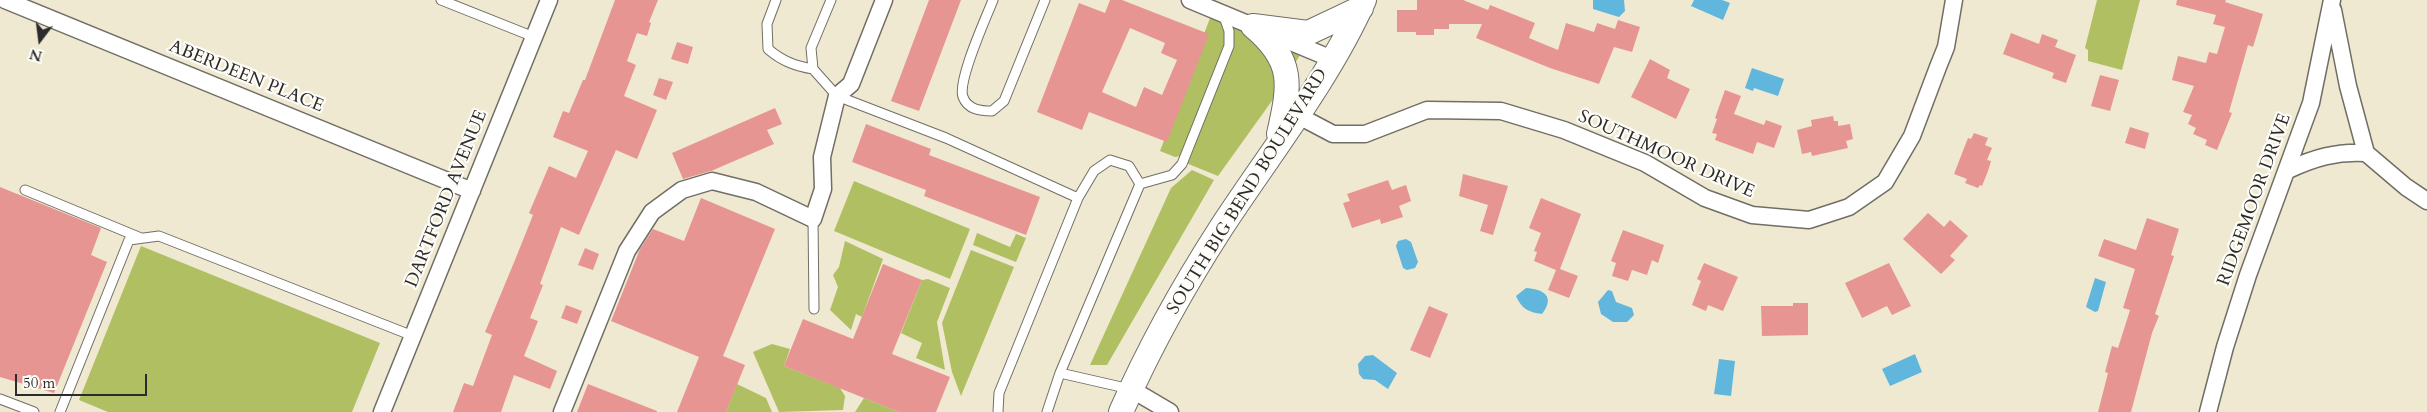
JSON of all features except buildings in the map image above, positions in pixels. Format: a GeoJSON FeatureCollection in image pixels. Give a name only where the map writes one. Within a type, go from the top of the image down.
{"type":"FeatureCollection","features":[{"type":"Feature","properties":{"kind":"main road","name":"SOUTH BIG BEND BOULEVARD"},"geometry":{"type":"LineString","coordinates":[[1121,412],[1172,308],[1220,229],[1297,115],[1332,59],[1362,4]]}},
{"type":"Feature","properties":{"kind":"main road"},"geometry":{"type":"LineString","coordinates":[[1253,26],[1308,33],[1362,4]]}},
{"type":"Feature","properties":{"kind":"main road"},"geometry":{"type":"LineString","coordinates":[[1253,26],[1279,52],[1284,68],[1287,94],[1276,146]]}},
{"type":"Feature","properties":{"kind":"street","name":"ABERDEEN PLACE"},"geometry":{"type":"LineString","coordinates":[[5,0],[472,191]]}},
{"type":"Feature","properties":{"kind":"street","name":"DARTFORD AVENUE"},"geometry":{"type":"LineString","coordinates":[[382,412],[549,0]]}},
{"type":"Feature","properties":{"kind":"street"},"geometry":{"type":"LineString","coordinates":[[562,412],[628,252],[652,212],[682,190],[712,181],[756,192],[814,219],[823,189],[822,157],[837,96],[851,84],[884,0]]}},
{"type":"Feature","properties":{"kind":"street"},"geometry":{"type":"LineString","coordinates":[[1190,0],[1332,59]]}},
{"type":"Feature","properties":{"kind":"street","name":"SOUTHMOOR DRIVE"},"geometry":{"type":"LineString","coordinates":[[1297,115],[1333,134],[1365,134],[1427,110],[1502,111],[1564,130],[1645,163],[1705,198],[1752,216],[1810,220],[1849,207],[1885,182],[1912,136],[1946,47],[1954,0]]}},
{"type":"Feature","properties":{"kind":"street"},"geometry":{"type":"LineString","coordinates":[[2332,1],[2348,86],[2366,153],[2406,187],[2427,201]]}},
{"type":"Feature","properties":{"kind":"street","name":"RIDGEMOOR DRIVE"},"geometry":{"type":"LineString","coordinates":[[2208,412],[2225,346],[2248,275],[2311,103],[2332,1]]}},
{"type":"Feature","properties":{"kind":"street"},"geometry":{"type":"LineString","coordinates":[[2288,170],[2316,158],[2345,152],[2366,153]]}},
{"type":"Feature","properties":{"kind":"street"},"geometry":{"type":"LineString","coordinates":[[1131,390],[1170,412]]}},
{"type":"Feature","properties":{"kind":"lane"},"geometry":{"type":"LineString","coordinates":[[441,0],[534,37]]}},
{"type":"Feature","properties":{"kind":"lane"},"geometry":{"type":"LineString","coordinates":[[776,0],[767,24],[768,49],[794,66],[813,69]]}},
{"type":"Feature","properties":{"kind":"lane"},"geometry":{"type":"LineString","coordinates":[[831,0],[811,48],[813,69],[837,96],[946,138],[1078,198]]}},
{"type":"Feature","properties":{"kind":"lane"},"geometry":{"type":"LineString","coordinates":[[993,0],[964,77],[963,96],[970,107],[979,111],[992,111],[1004,101],[1045,0]]}},
{"type":"Feature","properties":{"kind":"lane"},"geometry":{"type":"LineString","coordinates":[[1140,184],[1172,175],[1182,164],[1229,46],[1229,31],[1223,14]]}},
{"type":"Feature","properties":{"kind":"lane"},"geometry":{"type":"LineString","coordinates":[[998,412],[999,393],[1078,198],[1094,171],[1110,160],[1129,166],[1140,184]]}},
{"type":"Feature","properties":{"kind":"lane"},"geometry":{"type":"LineString","coordinates":[[1047,412],[1060,372],[1140,184]]}},
{"type":"Feature","properties":{"kind":"lane"},"geometry":{"type":"LineString","coordinates":[[25,190],[142,238]]}},
{"type":"Feature","properties":{"kind":"lane"},"geometry":{"type":"LineString","coordinates":[[814,219],[814,309]]}},
{"type":"Feature","properties":{"kind":"lane"},"geometry":{"type":"LineString","coordinates":[[60,412],[129,240],[159,236],[412,336]]}},
{"type":"Feature","properties":{"kind":"lane"},"geometry":{"type":"LineString","coordinates":[[1060,372],[1131,390]]}},
{"type":"Feature","properties":{"kind":"lane"},"geometry":{"type":"LineString","coordinates":[[0,399],[34,412]]}},
{"type":"Feature","properties":{"kind":"green space"},"geometry":{"type":"Polygon","coordinates":[[[2097,0],[2140,0],[2122,70],[2088,61],[2088,50],[2085,48],[2097,0]]]}},
{"type":"Feature","properties":{"kind":"green space"},"geometry":{"type":"Polygon","coordinates":[[[1210,18],[1300,55],[1274,98],[1218,176],[1186,163],[1181,156],[1175,157],[1160,151],[1210,18]]]}},
{"type":"Feature","properties":{"kind":"green space"},"geometry":{"type":"Polygon","coordinates":[[[1192,170],[1214,180],[1107,365],[1090,365],[1171,188],[1192,170]]]}},
{"type":"Feature","properties":{"kind":"green space"},"geometry":{"type":"Polygon","coordinates":[[[854,181],[970,229],[950,279],[834,231],[854,181]]]}},
{"type":"Feature","properties":{"kind":"green space"},"geometry":{"type":"Polygon","coordinates":[[[977,233],[1010,247],[1016,234],[1026,238],[1016,262],[973,245],[977,233]]]}},
{"type":"Feature","properties":{"kind":"green space"},"geometry":{"type":"Polygon","coordinates":[[[845,241],[883,259],[862,317],[856,314],[851,330],[830,310],[838,287],[833,275],[839,267],[845,241]]]}},
{"type":"Feature","properties":{"kind":"green space"},"geometry":{"type":"Polygon","coordinates":[[[141,246],[380,343],[352,412],[108,412],[79,400],[141,246]]]}},
{"type":"Feature","properties":{"kind":"green space"},"geometry":{"type":"Polygon","coordinates":[[[971,250],[1014,267],[961,396],[952,372],[942,323],[971,250]]]}},
{"type":"Feature","properties":{"kind":"green space"},"geometry":{"type":"Polygon","coordinates":[[[928,279],[950,288],[937,322],[945,370],[916,358],[922,343],[901,333],[922,280],[928,279]]]}},
{"type":"Feature","properties":{"kind":"green space"},"geometry":{"type":"Polygon","coordinates":[[[772,344],[790,349],[784,366],[840,388],[845,396],[843,410],[779,412],[753,352],[772,344]]]}},
{"type":"Feature","properties":{"kind":"green space"},"geometry":{"type":"Polygon","coordinates":[[[737,384],[766,398],[772,412],[726,412],[737,384]]]}},
{"type":"Feature","properties":{"kind":"green space"},"geometry":{"type":"Polygon","coordinates":[[[864,398],[899,412],[855,412],[864,398]]]}},
{"type":"Feature","properties":{"kind":"water"},"geometry":{"type":"Polygon","coordinates":[[[1593,0],[1624,0],[1625,11],[1619,17],[1593,9],[1593,0]]]}},
{"type":"Feature","properties":{"kind":"water"},"geometry":{"type":"Polygon","coordinates":[[[1694,0],[1722,0],[1730,3],[1723,20],[1691,6],[1694,0]]]}},
{"type":"Feature","properties":{"kind":"water"},"geometry":{"type":"Polygon","coordinates":[[[1752,68],[1784,79],[1778,96],[1754,88],[1753,91],[1745,88],[1752,68]]]}},
{"type":"Feature","properties":{"kind":"water"},"geometry":{"type":"Polygon","coordinates":[[[1406,239],[1411,242],[1418,262],[1415,268],[1407,270],[1403,268],[1396,246],[1398,241],[1406,239]]]}},
{"type":"Feature","properties":{"kind":"water"},"geometry":{"type":"Polygon","coordinates":[[[2095,278],[2106,282],[2098,311],[2095,312],[2086,307],[2095,278]]]}},
{"type":"Feature","properties":{"kind":"water"},"geometry":{"type":"Polygon","coordinates":[[[1526,288],[1538,290],[1548,298],[1546,308],[1542,314],[1526,309],[1518,300],[1516,296],[1526,288]]]}},
{"type":"Feature","properties":{"kind":"water"},"geometry":{"type":"Polygon","coordinates":[[[1608,290],[1612,291],[1616,302],[1632,308],[1634,315],[1627,322],[1613,322],[1601,314],[1598,302],[1608,290]]]}},
{"type":"Feature","properties":{"kind":"water"},"geometry":{"type":"Polygon","coordinates":[[[1915,354],[1922,372],[1890,386],[1882,369],[1915,354]]]}},
{"type":"Feature","properties":{"kind":"water"},"geometry":{"type":"Polygon","coordinates":[[[1373,355],[1397,373],[1388,389],[1375,380],[1363,379],[1359,374],[1358,364],[1365,356],[1373,355]]]}},
{"type":"Feature","properties":{"kind":"water"},"geometry":{"type":"Polygon","coordinates":[[[1719,359],[1735,361],[1731,396],[1714,394],[1719,359]]]}}]}
